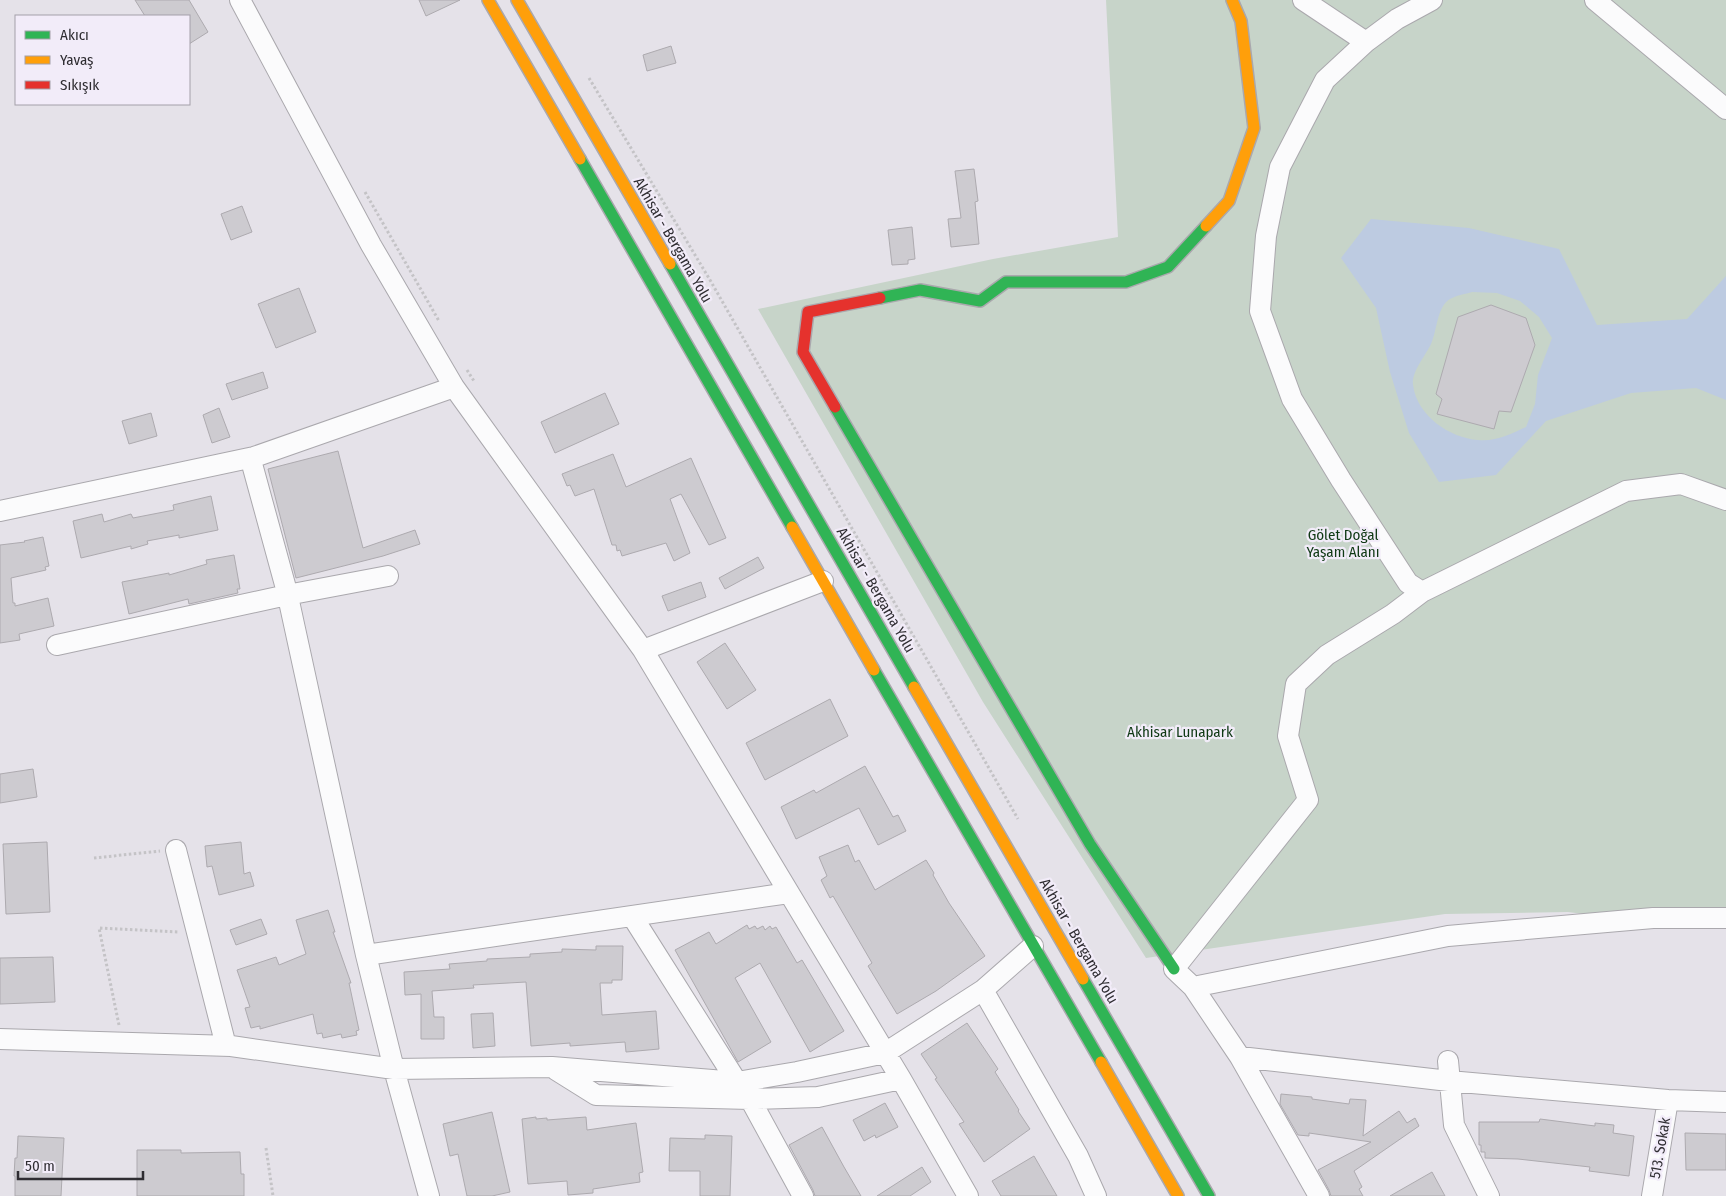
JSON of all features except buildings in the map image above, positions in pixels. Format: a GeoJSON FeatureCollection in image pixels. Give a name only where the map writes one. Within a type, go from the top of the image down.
{"type":"FeatureCollection","features":[{"type":"Feature","properties":{"kind":"main road"},"geometry":{"type":"LineString","coordinates":[[488,0],[1178,1196]]}},
{"type":"Feature","properties":{"kind":"main road","name":"Akhisar - Bergama Yolu"},"geometry":{"type":"LineString","coordinates":[[517,0],[1209,1196]]}},
{"type":"Feature","properties":{"kind":"main road"},"geometry":{"type":"LineString","coordinates":[[1174,969],[1090,844],[803,352],[808,312],[920,290],[980,300],[1006,282],[1126,282],[1168,267],[1229,201],[1254,128],[1241,21],[1232,0]]}},
{"type":"Feature","properties":{"kind":"street"},"geometry":{"type":"LineString","coordinates":[[240,0],[371,244],[454,387],[643,650],[885,1052],[968,1196]]}},
{"type":"Feature","properties":{"kind":"street"},"geometry":{"type":"LineString","coordinates":[[1303,0],[1366,42]]}},
{"type":"Feature","properties":{"kind":"street"},"geometry":{"type":"LineString","coordinates":[[1422,592],[1408,582],[1341,480],[1292,399],[1260,311],[1266,236],[1280,166],[1325,80],[1366,42],[1396,19],[1432,0]]}},
{"type":"Feature","properties":{"kind":"street"},"geometry":{"type":"LineString","coordinates":[[1595,0],[1726,109]]}},
{"type":"Feature","properties":{"kind":"street"},"geometry":{"type":"LineString","coordinates":[[0,511],[254,456],[454,387]]}},
{"type":"Feature","properties":{"kind":"street"},"geometry":{"type":"LineString","coordinates":[[254,456],[252,464],[287,595],[366,955],[394,1069],[430,1196]]}},
{"type":"Feature","properties":{"kind":"street"},"geometry":{"type":"LineString","coordinates":[[1319,1196],[1240,1057],[1192,987],[1174,969],[1308,800],[1288,736],[1296,684],[1327,655],[1393,614],[1422,592],[1626,491],[1681,484],[1726,500]]}},
{"type":"Feature","properties":{"kind":"street"},"geometry":{"type":"LineString","coordinates":[[57,645],[287,595],[388,576]]}},
{"type":"Feature","properties":{"kind":"street"},"geometry":{"type":"LineString","coordinates":[[643,650],[823,581]]}},
{"type":"Feature","properties":{"kind":"street"},"geometry":{"type":"LineString","coordinates":[[176,850],[226,1046]]}},
{"type":"Feature","properties":{"kind":"street"},"geometry":{"type":"LineString","coordinates":[[366,955],[789,893]]}},
{"type":"Feature","properties":{"kind":"street"},"geometry":{"type":"LineString","coordinates":[[632,916],[737,1082]]}},
{"type":"Feature","properties":{"kind":"street"},"geometry":{"type":"LineString","coordinates":[[1192,987],[1448,936],[1653,918],[1726,918]]}},
{"type":"Feature","properties":{"kind":"street"},"geometry":{"type":"LineString","coordinates":[[0,1040],[226,1046],[394,1069],[552,1067],[737,1082],[797,1072],[885,1052],[983,990],[1033,946]]}},
{"type":"Feature","properties":{"kind":"street"},"geometry":{"type":"LineString","coordinates":[[983,990],[1078,1156],[1096,1196]]}},
{"type":"Feature","properties":{"kind":"street"},"geometry":{"type":"LineString","coordinates":[[1240,1057],[1448,1071],[1668,1100],[1726,1102]]}},
{"type":"Feature","properties":{"kind":"street"},"geometry":{"type":"LineString","coordinates":[[552,1067],[596,1095],[750,1099],[818,1097],[901,1079]]}},
{"type":"Feature","properties":{"kind":"street"},"geometry":{"type":"LineString","coordinates":[[1448,1071],[1454,1125],[1489,1196]]}},
{"type":"Feature","properties":{"kind":"street"},"geometry":{"type":"LineString","coordinates":[[750,1099],[803,1196]]}},
{"type":"Feature","properties":{"kind":"street","name":"513. Sokak"},"geometry":{"type":"LineString","coordinates":[[1652,1196],[1668,1100]]}},
{"type":"Feature","properties":{"kind":"path"},"geometry":{"type":"LineString","coordinates":[[588,76],[710,280],[1021,824]]}},
{"type":"Feature","properties":{"kind":"path"},"geometry":{"type":"LineString","coordinates":[[94,858],[176,850]]}},
{"type":"Feature","properties":{"kind":"path"},"geometry":{"type":"LineString","coordinates":[[123,1043],[99,928],[197,933]]}},
{"type":"Feature","properties":{"kind":"path"},"geometry":{"type":"LineString","coordinates":[[266,1148],[273,1196]]}},
{"type":"Feature","properties":{"kind":"green space","name":"Gölet Doğal Yaşam Alanı"},"geometry":{"type":"Polygon","coordinates":[[[1106,0],[1726,0],[1726,911],[1599,916],[1568,912],[1445,914],[1146,958],[983,702],[758,309],[993,259],[1118,237],[1106,0]]]}},
{"type":"Feature","properties":{"kind":"water"},"geometry":{"type":"Polygon","coordinates":[[[1371,219],[1469,228],[1559,249],[1597,325],[1687,319],[1726,276],[1726,400],[1696,388],[1631,393],[1546,421],[1496,475],[1439,482],[1409,433],[1390,372],[1376,308],[1341,258],[1371,219]],[[1472,292],[1456,296],[1446,302],[1442,307],[1431,344],[1416,369],[1413,380],[1416,396],[1421,406],[1436,423],[1457,435],[1478,440],[1497,439],[1526,427],[1535,404],[1538,375],[1552,338],[1539,317],[1520,301],[1497,293],[1472,292]]]}},
{"type":"Feature","properties":{"kind":"traffic: fast"},"geometry":{"type":"LineString","coordinates":[[580,159],[792,527]]}},
{"type":"Feature","properties":{"kind":"traffic: fast"},"geometry":{"type":"LineString","coordinates":[[880,298],[920,290],[980,301],[1006,282],[1126,282],[1168,267],[1206,226]]}},
{"type":"Feature","properties":{"kind":"traffic: fast"},"geometry":{"type":"LineString","coordinates":[[670,264],[914,687]]}},
{"type":"Feature","properties":{"kind":"traffic: fast"},"geometry":{"type":"LineString","coordinates":[[835,407],[1090,844],[1174,969]]}},
{"type":"Feature","properties":{"kind":"traffic: fast"},"geometry":{"type":"LineString","coordinates":[[874,670],[1101,1062]]}},
{"type":"Feature","properties":{"kind":"traffic: fast"},"geometry":{"type":"LineString","coordinates":[[1083,979],[1209,1196]]}},
{"type":"Feature","properties":{"kind":"traffic: slow"},"geometry":{"type":"LineString","coordinates":[[488,0],[580,159]]}},
{"type":"Feature","properties":{"kind":"traffic: slow"},"geometry":{"type":"LineString","coordinates":[[517,0],[670,264]]}},
{"type":"Feature","properties":{"kind":"traffic: slow"},"geometry":{"type":"LineString","coordinates":[[1206,226],[1229,201],[1254,128],[1241,21],[1232,0]]}},
{"type":"Feature","properties":{"kind":"traffic: slow"},"geometry":{"type":"LineString","coordinates":[[792,527],[874,670]]}},
{"type":"Feature","properties":{"kind":"traffic: slow"},"geometry":{"type":"LineString","coordinates":[[914,687],[1083,979]]}},
{"type":"Feature","properties":{"kind":"traffic: slow"},"geometry":{"type":"LineString","coordinates":[[1101,1062],[1178,1196]]}},
{"type":"Feature","properties":{"kind":"traffic: jam"},"geometry":{"type":"LineString","coordinates":[[835,407],[803,352],[808,312],[880,298]]}},
{"type":"Feature","properties":{"kind":"park label","name":"Akhisar Lunapark"},"geometry":{"type":"Point","coordinates":[1180,732]}}]}
